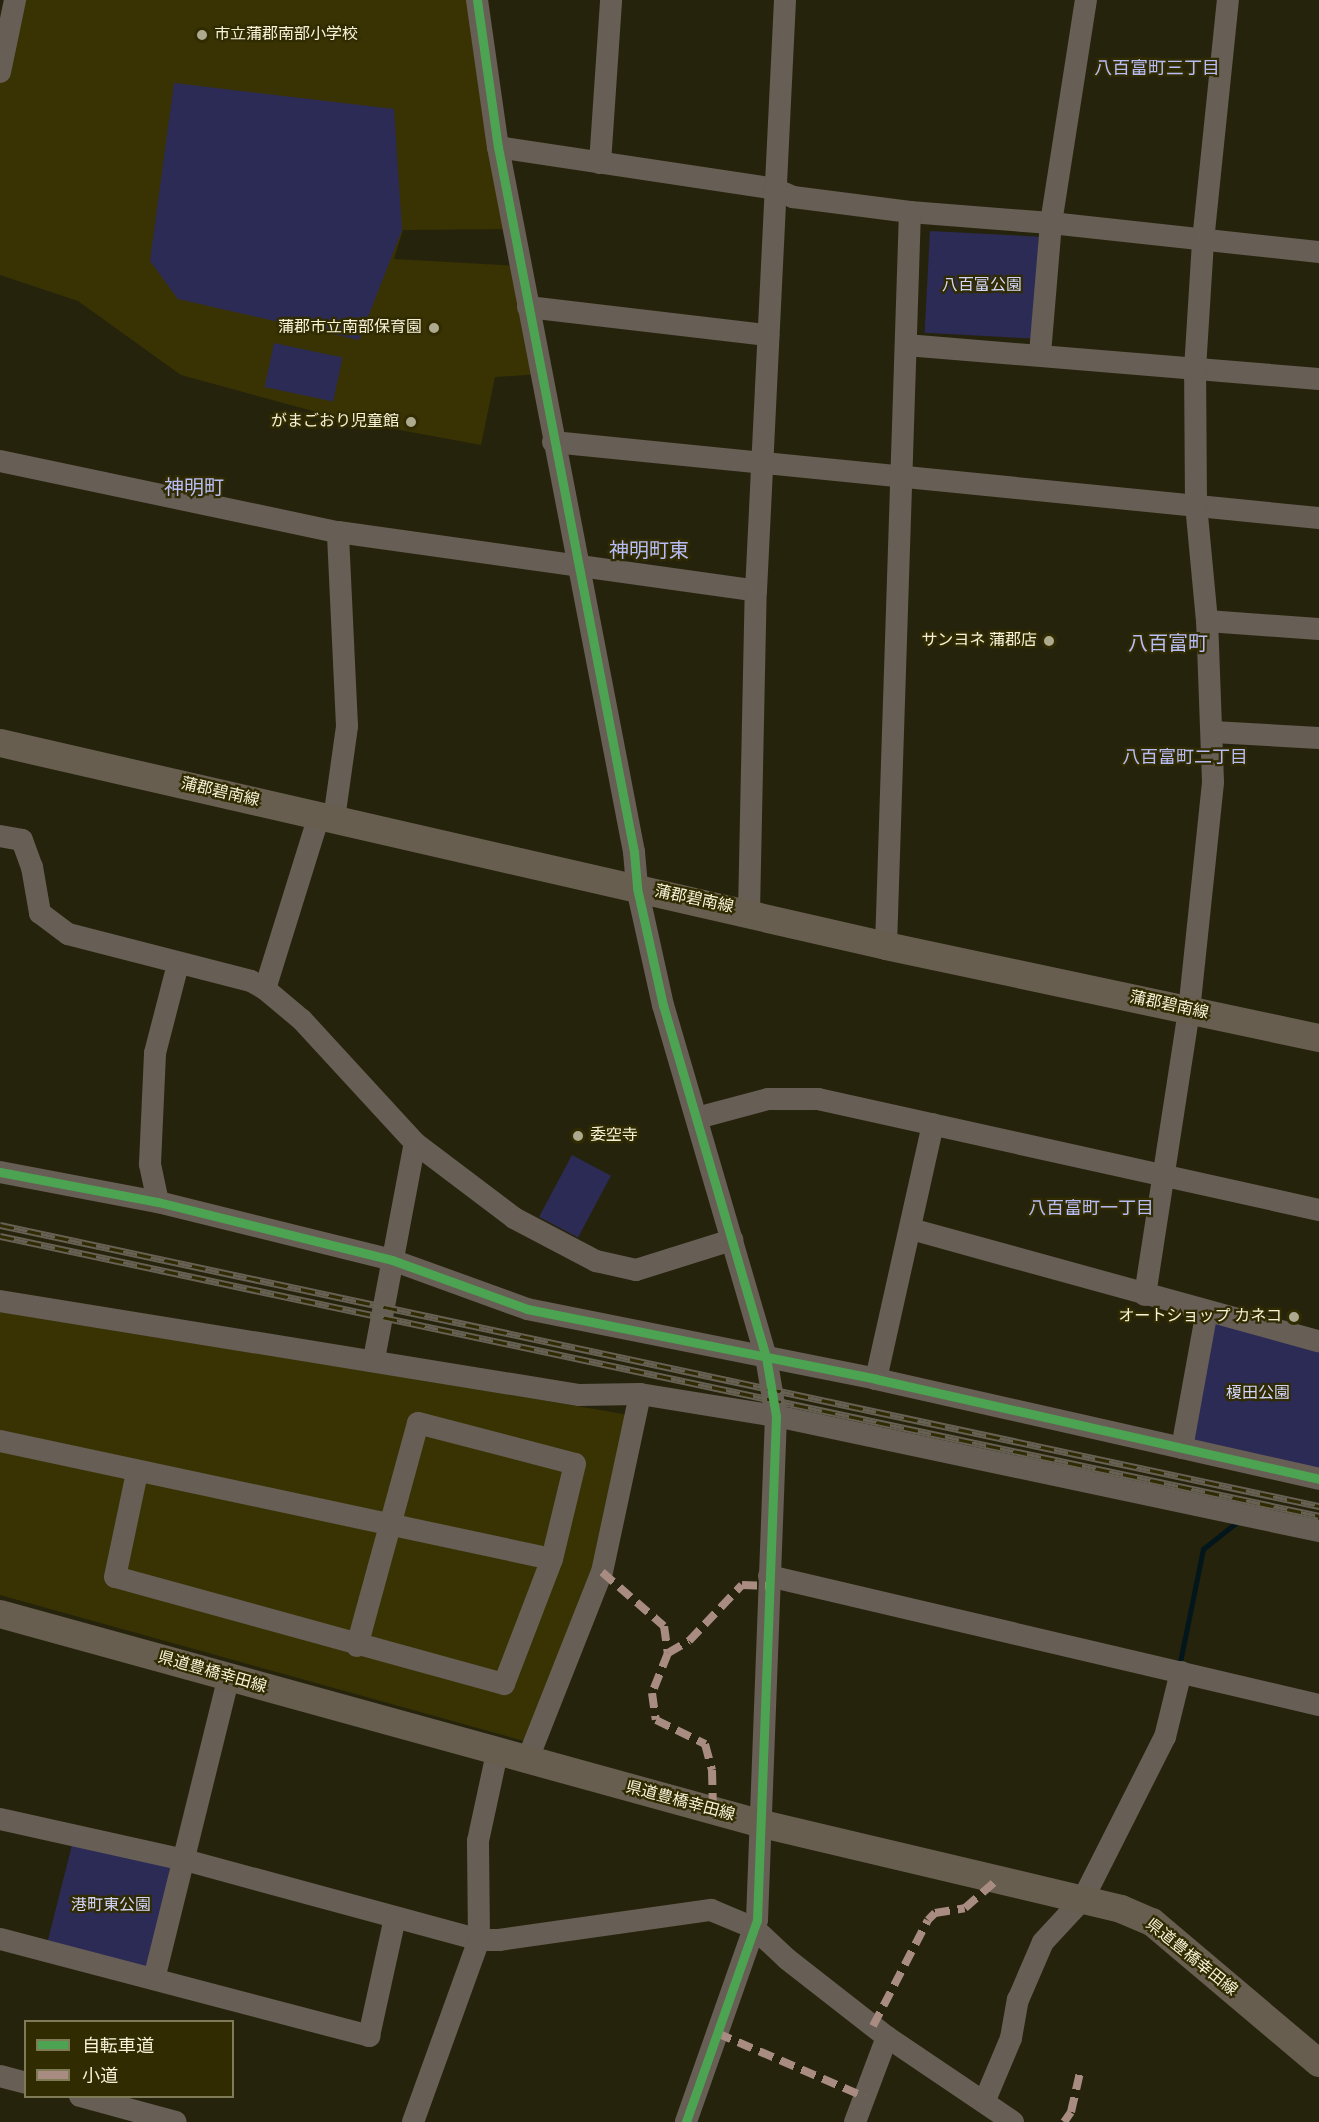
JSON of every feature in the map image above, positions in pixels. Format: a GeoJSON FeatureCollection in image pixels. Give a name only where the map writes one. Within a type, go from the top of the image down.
{"type":"FeatureCollection","features":[{"type":"Feature","properties":{"kind":"main road","name":"蒲郡碧南線"},"geometry":{"type":"LineString","coordinates":[[0,744],[749,912],[886,946],[1319,1038]]}},
{"type":"Feature","properties":{"kind":"main road","name":"県道豊橋幸田線"},"geometry":{"type":"LineString","coordinates":[[0,1614],[497,1753],[758,1823],[1121,1909],[1152,1922],[1319,2063]]}},
{"type":"Feature","properties":{"kind":"street"},"geometry":{"type":"LineString","coordinates":[[0,72],[15,0]]}},
{"type":"Feature","properties":{"kind":"street"},"geometry":{"type":"LineString","coordinates":[[477,0],[498,147],[553,442],[580,569],[637,888],[663,1005],[766,1357],[776,1416],[754,1929],[686,2122]]}},
{"type":"Feature","properties":{"kind":"street"},"geometry":{"type":"LineString","coordinates":[[600,163],[611,0]]}},
{"type":"Feature","properties":{"kind":"street"},"geometry":{"type":"LineString","coordinates":[[749,912],[756,591],[785,0]]}},
{"type":"Feature","properties":{"kind":"street"},"geometry":{"type":"LineString","coordinates":[[1040,354],[1051,223],[1086,0]]}},
{"type":"Feature","properties":{"kind":"street"},"geometry":{"type":"LineString","coordinates":[[1145,1295],[1166,1177],[1189,1011],[1213,782],[1213,732],[1207,621],[1196,504],[1195,369],[1203,241],[1228,0]]}},
{"type":"Feature","properties":{"kind":"street"},"geometry":{"type":"LineString","coordinates":[[498,147],[775,189],[793,197],[910,212],[1051,223],[1319,252]]}},
{"type":"Feature","properties":{"kind":"street"},"geometry":{"type":"LineString","coordinates":[[886,946],[899,476],[910,212]]}},
{"type":"Feature","properties":{"kind":"street"},"geometry":{"type":"LineString","coordinates":[[528,306],[768,336]]}},
{"type":"Feature","properties":{"kind":"street"},"geometry":{"type":"LineString","coordinates":[[906,345],[1040,354],[1319,379]]}},
{"type":"Feature","properties":{"kind":"street"},"geometry":{"type":"LineString","coordinates":[[553,442],[763,461],[1319,518]]}},
{"type":"Feature","properties":{"kind":"street"},"geometry":{"type":"LineString","coordinates":[[0,461],[338,532],[580,569],[756,591]]}},
{"type":"Feature","properties":{"kind":"street"},"geometry":{"type":"LineString","coordinates":[[265,989],[326,817],[346,726],[338,532]]}},
{"type":"Feature","properties":{"kind":"street"},"geometry":{"type":"LineString","coordinates":[[1207,621],[1319,628]]}},
{"type":"Feature","properties":{"kind":"street"},"geometry":{"type":"LineString","coordinates":[[1213,732],[1319,738]]}},
{"type":"Feature","properties":{"kind":"street"},"geometry":{"type":"LineString","coordinates":[[0,836],[22,840],[32,867],[40,913],[49,920],[68,934],[251,981],[265,989],[302,1020],[415,1143],[514,1218],[596,1261],[636,1270],[732,1240]]}},
{"type":"Feature","properties":{"kind":"street"},"geometry":{"type":"LineString","coordinates":[[158,1202],[150,1164],[155,1053],[178,964]]}},
{"type":"Feature","properties":{"kind":"street"},"geometry":{"type":"LineString","coordinates":[[697,1118],[768,1099],[818,1099],[1319,1210]]}},
{"type":"Feature","properties":{"kind":"street"},"geometry":{"type":"LineString","coordinates":[[876,1379],[933,1124]]}},
{"type":"Feature","properties":{"kind":"street"},"geometry":{"type":"LineString","coordinates":[[374,1359],[415,1143]]}},
{"type":"Feature","properties":{"kind":"street"},"geometry":{"type":"LineString","coordinates":[[0,1172],[158,1202],[392,1260],[528,1309],[876,1379],[1319,1479]]}},
{"type":"Feature","properties":{"kind":"street"},"geometry":{"type":"LineString","coordinates":[[911,1229],[1319,1341]]}},
{"type":"Feature","properties":{"kind":"street"},"geometry":{"type":"LineString","coordinates":[[0,1301],[374,1359],[579,1395],[640,1394],[776,1416],[1319,1531]]}},
{"type":"Feature","properties":{"kind":"street"},"geometry":{"type":"LineString","coordinates":[[1182,1448],[1207,1311]]}},
{"type":"Feature","properties":{"kind":"street"},"geometry":{"type":"LineString","coordinates":[[527,1761],[602,1572],[640,1394]]}},
{"type":"Feature","properties":{"kind":"street"},"geometry":{"type":"LineString","coordinates":[[137,1473],[115,1577],[357,1646],[504,1684],[552,1559],[575,1464],[418,1423],[357,1646]]}},
{"type":"Feature","properties":{"kind":"street"},"geometry":{"type":"LineString","coordinates":[[0,1441],[137,1473],[392,1524],[552,1559]]}},
{"type":"Feature","properties":{"kind":"street"},"geometry":{"type":"LineString","coordinates":[[769,1576],[1319,1705]]}},
{"type":"Feature","properties":{"kind":"street"},"geometry":{"type":"LineString","coordinates":[[985,2100],[1011,2038],[1017,2001],[1043,1942],[1083,1899],[1165,1737],[1181,1672]]}},
{"type":"Feature","properties":{"kind":"street"},"geometry":{"type":"LineString","coordinates":[[154,1979],[229,1677]]}},
{"type":"Feature","properties":{"kind":"street"},"geometry":{"type":"LineString","coordinates":[[413,2122],[479,1940],[478,1841],[497,1753]]}},
{"type":"Feature","properties":{"kind":"street"},"geometry":{"type":"LineString","coordinates":[[0,1819],[185,1860],[479,1940],[499,1940],[711,1910],[754,1929],[787,1959],[888,2037],[985,2100],[1013,2122]]}},
{"type":"Feature","properties":{"kind":"street"},"geometry":{"type":"LineString","coordinates":[[0,1939],[369,2036],[395,1918]]}},
{"type":"Feature","properties":{"kind":"street"},"geometry":{"type":"LineString","coordinates":[[855,2122],[888,2037]]}},
{"type":"Feature","properties":{"kind":"street"},"geometry":{"type":"LineString","coordinates":[[0,2076],[24,2082]]}},
{"type":"Feature","properties":{"kind":"street"},"geometry":{"type":"LineString","coordinates":[[82,2098],[112,2114],[176,2122]]}},
{"type":"Feature","properties":{"kind":"shaded area"},"geometry":{"type":"Polygon","coordinates":[[[15,0],[478,0],[513,229],[403,230],[394,259],[520,266],[541,374],[495,377],[481,445],[346,420],[181,375],[78,301],[0,275],[0,73],[15,0]]]}},
{"type":"Feature","properties":{"kind":"shaded area"},"geometry":{"type":"Polygon","coordinates":[[[0,1312],[205,1342],[629,1415],[597,1571],[524,1741],[0,1595],[0,1312]]]}},
{"type":"Feature","properties":{"kind":"green space"},"geometry":{"type":"Polygon","coordinates":[[[174,83],[394,109],[402,230],[359,340],[178,299],[150,261],[174,83]]]}},
{"type":"Feature","properties":{"kind":"green space","name":"八百富公園"},"geometry":{"type":"Polygon","coordinates":[[[930,231],[1039,237],[1034,339],[925,333],[930,231]]]}},
{"type":"Feature","properties":{"kind":"green space"},"geometry":{"type":"Polygon","coordinates":[[[274,343],[342,358],[333,402],[265,387],[274,343]]]}},
{"type":"Feature","properties":{"kind":"green space"},"geometry":{"type":"Polygon","coordinates":[[[572,1155],[611,1176],[578,1237],[539,1217],[572,1155]]]}},
{"type":"Feature","properties":{"kind":"green space","name":"榎田公園"},"geometry":{"type":"Polygon","coordinates":[[[1215,1320],[1319,1349],[1319,1469],[1193,1440],[1215,1320]]]}},
{"type":"Feature","properties":{"kind":"green space","name":"港町東公園"},"geometry":{"type":"Polygon","coordinates":[[[73,1841],[171,1864],[153,1963],[140,1969],[47,1944],[73,1841]]]}},
{"type":"Feature","properties":{"kind":"waterway"},"geometry":{"type":"LineString","coordinates":[[1180,1662],[1203,1549],[1237,1522]]}},
{"type":"Feature","properties":{"kind":"railway"},"geometry":{"type":"LineString","coordinates":[[0,1225],[1319,1506]]}},
{"type":"Feature","properties":{"kind":"railway"},"geometry":{"type":"LineString","coordinates":[[0,1236],[1319,1516]]}},
{"type":"Feature","properties":{"kind":"marked path"},"geometry":{"type":"LineString","coordinates":[[602,1572],[664,1626],[668,1653],[652,1693],[656,1720],[705,1744],[712,1770],[713,1810]]}},
{"type":"Feature","properties":{"kind":"marked path"},"geometry":{"type":"LineString","coordinates":[[668,1653],[689,1641],[742,1585],[769,1586]]}},
{"type":"Feature","properties":{"kind":"marked path"},"geometry":{"type":"LineString","coordinates":[[873,2026],[928,1920],[935,1913],[965,1908],[998,1879]]}},
{"type":"Feature","properties":{"kind":"marked path"},"geometry":{"type":"LineString","coordinates":[[717,2033],[865,2097]]}},
{"type":"Feature","properties":{"kind":"marked path"},"geometry":{"type":"LineString","coordinates":[[1064,2122],[1071,2112],[1081,2068]]}},
{"type":"Feature","properties":{"kind":"cycle path"},"geometry":{"type":"LineString","coordinates":[[477,0],[498,147],[634,852],[637,888],[663,1005],[766,1357],[776,1416],[757,1920],[686,2122]]}},
{"type":"Feature","properties":{"kind":"cycle path"},"geometry":{"type":"LineString","coordinates":[[0,1172],[158,1202],[392,1260],[527,1309],[876,1379],[1319,1479]]}},
{"type":"Feature","properties":{"kind":"place","name":"市立蒲郡南部小学校"},"geometry":{"type":"Point","coordinates":[202,35]}},
{"type":"Feature","properties":{"kind":"place","name":"蒲郡市立南部保育園"},"geometry":{"type":"Point","coordinates":[434,328]}},
{"type":"Feature","properties":{"kind":"place","name":"がまごおり児童館"},"geometry":{"type":"Point","coordinates":[411,422]}},
{"type":"Feature","properties":{"kind":"place","name":"サンヨネ 蒲郡店"},"geometry":{"type":"Point","coordinates":[1049,641]}},
{"type":"Feature","properties":{"kind":"place","name":"委空寺"},"geometry":{"type":"Point","coordinates":[578,1136]}},
{"type":"Feature","properties":{"kind":"place","name":"オートショップ カネコ"},"geometry":{"type":"Point","coordinates":[1294,1317]}},
{"type":"Feature","properties":{"kind":"district","name":"八百富町三丁目"},"geometry":{"type":"Point","coordinates":[1157,70]}},
{"type":"Feature","properties":{"kind":"district","name":"神明町"},"geometry":{"type":"Point","coordinates":[194,489]}},
{"type":"Feature","properties":{"kind":"district","name":"神明町東"},"geometry":{"type":"Point","coordinates":[649,552]}},
{"type":"Feature","properties":{"kind":"district","name":"八百富町"},"geometry":{"type":"Point","coordinates":[1168,645]}},
{"type":"Feature","properties":{"kind":"district","name":"八百富町二丁目"},"geometry":{"type":"Point","coordinates":[1185,759]}},
{"type":"Feature","properties":{"kind":"district","name":"八百富町一丁目"},"geometry":{"type":"Point","coordinates":[1091,1210]}}]}
